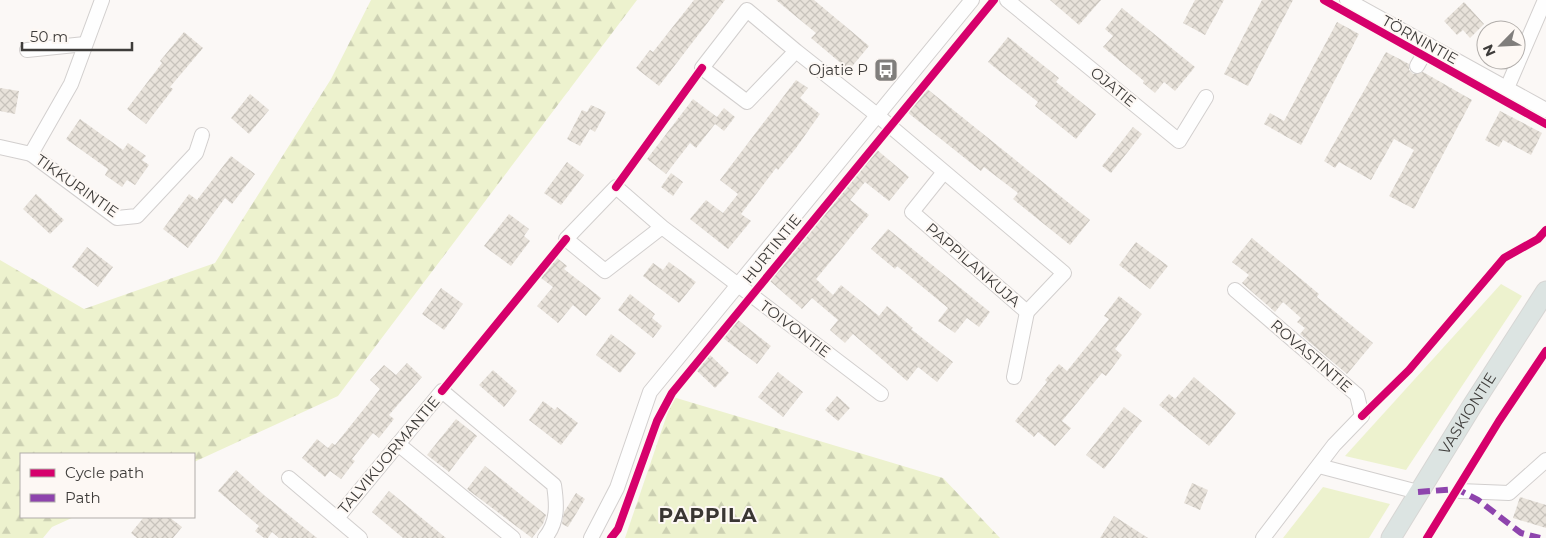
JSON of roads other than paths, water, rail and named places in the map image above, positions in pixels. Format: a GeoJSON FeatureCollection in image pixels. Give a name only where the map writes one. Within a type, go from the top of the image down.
{"type":"FeatureCollection","features":[{"type":"Feature","properties":{"kind":"main road","name":"VASKIONTIE"},"geometry":{"type":"LineString","coordinates":[[1391,538],[1418,492],[1546,291]]}},
{"type":"Feature","properties":{"kind":"street"},"geometry":{"type":"LineString","coordinates":[[0,147],[32,154],[71,84],[102,0]]}},
{"type":"Feature","properties":{"kind":"street","name":"HURTINTIE"},"geometry":{"type":"LineString","coordinates":[[591,538],[617,488],[650,392],[972,0]]}},
{"type":"Feature","properties":{"kind":"street","name":"OJATIE"},"geometry":{"type":"LineString","coordinates":[[1007,0],[1179,141],[1206,97]]}},
{"type":"Feature","properties":{"kind":"street","name":"TÖRNINTIE"},"geometry":{"type":"LineString","coordinates":[[1347,0],[1546,110]]}},
{"type":"Feature","properties":{"kind":"street"},"geometry":{"type":"LineString","coordinates":[[1506,88],[1545,0]]}},
{"type":"Feature","properties":{"kind":"street","name":"PAPPILANKUJA"},"geometry":{"type":"LineString","coordinates":[[796,51],[747,102],[702,68],[747,10],[877,115],[1064,273],[1027,312],[912,212],[944,172]]}},
{"type":"Feature","properties":{"kind":"street"},"geometry":{"type":"LineString","coordinates":[[27,50],[85,44]]}},
{"type":"Feature","properties":{"kind":"street"},"geometry":{"type":"LineString","coordinates":[[1417,66],[1429,46]]}},
{"type":"Feature","properties":{"kind":"street","name":"TIKKURINTIE"},"geometry":{"type":"LineString","coordinates":[[32,154],[117,218],[137,216],[196,154],[202,135]]}},
{"type":"Feature","properties":{"kind":"street","name":"TOIVONTIE"},"geometry":{"type":"LineString","coordinates":[[662,227],[605,271],[566,238],[616,187],[662,227],[881,394]]}},
{"type":"Feature","properties":{"kind":"street","name":"ROVASTINTIE"},"geometry":{"type":"LineString","coordinates":[[1234,290],[1356,395],[1362,416],[1334,445],[1319,466]]}},
{"type":"Feature","properties":{"kind":"street"},"geometry":{"type":"LineString","coordinates":[[1014,377],[1027,312]]}},
{"type":"Feature","properties":{"kind":"street","name":"TALVIKUORMANTIE"},"geometry":{"type":"LineString","coordinates":[[336,518],[442,392],[554,485],[557,504],[553,527],[545,538]]}},
{"type":"Feature","properties":{"kind":"street"},"geometry":{"type":"LineString","coordinates":[[398,444],[513,538]]}},
{"type":"Feature","properties":{"kind":"street"},"geometry":{"type":"LineString","coordinates":[[1460,491],[1508,492],[1546,460]]}},
{"type":"Feature","properties":{"kind":"street"},"geometry":{"type":"LineString","coordinates":[[1262,538],[1319,466],[1418,492]]}},
{"type":"Feature","properties":{"kind":"street"},"geometry":{"type":"LineString","coordinates":[[289,478],[360,538]]}},
{"type":"Feature","properties":{"kind":"place","name":"Ojatie P"},"geometry":{"type":"Point","coordinates":[886,70]}},
{"type":"Feature","properties":{"kind":"district","name":"PAPPILA"},"geometry":{"type":"Point","coordinates":[708,515]}}]}
